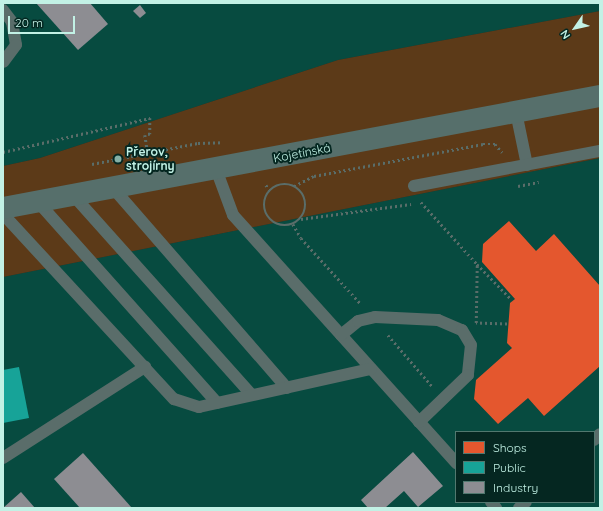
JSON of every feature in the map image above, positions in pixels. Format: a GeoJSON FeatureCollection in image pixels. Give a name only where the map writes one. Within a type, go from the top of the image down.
{"type":"FeatureCollection","features":[{"type":"Feature","properties":{"kind":"main road","name":"Kojetínská"},"geometry":{"type":"LineString","coordinates":[[3,208],[600,96]]}},
{"type":"Feature","properties":{"kind":"lane"},"geometry":{"type":"LineString","coordinates":[[3,10],[12,22],[16,45],[3,62]]}},
{"type":"Feature","properties":{"kind":"lane"},"geometry":{"type":"LineString","coordinates":[[516,112],[527,165]]}},
{"type":"Feature","properties":{"kind":"lane"},"geometry":{"type":"LineString","coordinates":[[414,186],[600,151]]}},
{"type":"Feature","properties":{"kind":"lane"},"geometry":{"type":"LineString","coordinates":[[216,169],[233,215],[455,462]]}},
{"type":"Feature","properties":{"kind":"lane"},"geometry":{"type":"LineString","coordinates":[[113,188],[287,388]]}},
{"type":"Feature","properties":{"kind":"lane"},"geometry":{"type":"LineString","coordinates":[[73,195],[252,396]]}},
{"type":"Feature","properties":{"kind":"lane"},"geometry":{"type":"LineString","coordinates":[[38,202],[217,403]]}},
{"type":"Feature","properties":{"kind":"lane"},"geometry":{"type":"LineString","coordinates":[[3,214],[174,399],[199,407],[371,369]]}},
{"type":"Feature","properties":{"kind":"lane"},"geometry":{"type":"LineString","coordinates":[[341,335],[358,321],[375,317],[447,322],[462,330],[471,345],[468,375],[419,422]]}},
{"type":"Feature","properties":{"kind":"lane"},"geometry":{"type":"LineString","coordinates":[[3,458],[145,367]]}},
{"type":"Feature","properties":{"kind":"path"},"geometry":{"type":"LineString","coordinates":[[3,152],[150,118],[150,134],[145,135],[148,153]]}},
{"type":"Feature","properties":{"kind":"path"},"geometry":{"type":"LineString","coordinates":[[92,164],[198,143]]}},
{"type":"Feature","properties":{"kind":"path"},"geometry":{"type":"LineString","coordinates":[[294,186],[303,193],[306,207],[301,220],[289,226],[275,224],[265,214],[264,200],[270,190],[278,185],[294,186],[314,176],[483,144],[495,144],[503,154]]}},
{"type":"Feature","properties":{"kind":"path"},"geometry":{"type":"LineString","coordinates":[[266,184],[270,190]]}},
{"type":"Feature","properties":{"kind":"path"},"geometry":{"type":"LineString","coordinates":[[421,202],[511,299]]}},
{"type":"Feature","properties":{"kind":"path"},"geometry":{"type":"LineString","coordinates":[[477,264],[476,323],[507,324]]}},
{"type":"Feature","properties":{"kind":"shaded area"},"geometry":{"type":"Polygon","coordinates":[[[3,3],[600,3],[600,11],[338,60],[40,158],[3,166],[3,3]]]}},
{"type":"Feature","properties":{"kind":"shaded area"},"geometry":{"type":"Polygon","coordinates":[[[600,11],[600,158],[3,277],[3,166],[40,158],[338,60],[600,11]]]}},
{"type":"Feature","properties":{"kind":"shaded area"},"geometry":{"type":"Polygon","coordinates":[[[600,158],[600,508],[3,508],[3,277],[600,158]]]}},
{"type":"Feature","properties":{"kind":"building: Shops"},"geometry":{"type":"Polygon","coordinates":[[[509,221],[536,251],[554,234],[600,286],[600,366],[544,416],[528,398],[498,424],[474,399],[476,380],[512,348],[507,343],[510,303],[515,299],[482,262],[483,244],[509,221]]]}},
{"type":"Feature","properties":{"kind":"building: Public"},"geometry":{"type":"Polygon","coordinates":[[[19,367],[29,418],[3,423],[3,370],[19,367]]]}},
{"type":"Feature","properties":{"kind":"building: Industry"},"geometry":{"type":"Polygon","coordinates":[[[36,3],[90,3],[108,24],[78,50],[36,3]]]}},
{"type":"Feature","properties":{"kind":"building: Industry"},"geometry":{"type":"Polygon","coordinates":[[[140,5],[146,13],[140,18],[133,11],[140,5]]]}},
{"type":"Feature","properties":{"kind":"building: Industry"},"geometry":{"type":"Polygon","coordinates":[[[413,452],[443,486],[418,507],[404,491],[385,508],[368,508],[361,500],[413,452]]]}},
{"type":"Feature","properties":{"kind":"building: Industry"},"geometry":{"type":"Polygon","coordinates":[[[83,453],[132,508],[80,508],[54,479],[83,453]]]}},
{"type":"Feature","properties":{"kind":"building: Industry"},"geometry":{"type":"Polygon","coordinates":[[[21,492],[35,508],[3,508],[21,492]]]}},
{"type":"Feature","properties":{"kind":"place","name":"Přerov, strojírny"},"geometry":{"type":"Point","coordinates":[118,159]}}]}
